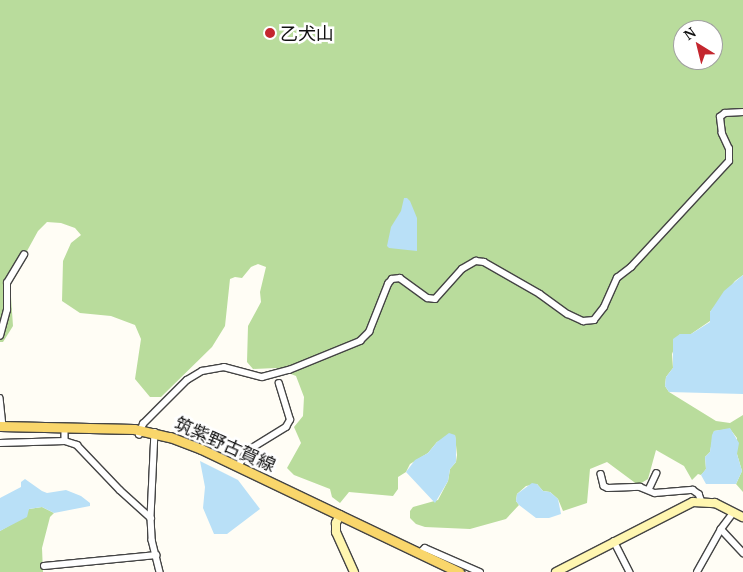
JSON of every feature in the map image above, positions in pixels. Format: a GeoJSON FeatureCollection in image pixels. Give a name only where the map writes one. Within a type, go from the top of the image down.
{"type":"FeatureCollection","features":[{"type":"Feature","properties":{"kind":"main road","name":"筑紫野古賀線"},"geometry":{"type":"LineString","coordinates":[[1,428],[65,434],[139,433],[155,435],[201,449],[459,572]]}},
{"type":"Feature","properties":{"kind":"main road","name":"筑紫野古賀線"},"geometry":{"type":"LineString","coordinates":[[155,435],[326,514],[340,515]]}},
{"type":"Feature","properties":{"kind":"street"},"geometry":{"type":"LineString","coordinates":[[139,433],[187,380],[202,370],[224,367],[262,378],[298,367],[360,342],[369,332],[388,284],[392,279],[400,278],[428,298],[434,299],[462,269],[476,261],[484,262],[540,294],[583,322],[594,320],[604,306],[616,278],[631,267],[729,161],[729,149],[722,134],[720,118],[725,113],[743,112]]}},
{"type":"Feature","properties":{"kind":"street"},"geometry":{"type":"LineString","coordinates":[[0,336],[7,310],[7,283],[24,255]]}},
{"type":"Feature","properties":{"kind":"street"},"geometry":{"type":"LineString","coordinates":[[238,467],[247,451],[286,427],[290,420],[279,384]]}},
{"type":"Feature","properties":{"kind":"street"},"geometry":{"type":"LineString","coordinates":[[0,398],[1,428]]}},
{"type":"Feature","properties":{"kind":"street"},"geometry":{"type":"LineString","coordinates":[[0,444],[65,434],[120,490],[151,518]]}},
{"type":"Feature","properties":{"kind":"street"},"geometry":{"type":"LineString","coordinates":[[155,435],[151,518],[152,540],[160,572]]}},
{"type":"Feature","properties":{"kind":"street"},"geometry":{"type":"LineString","coordinates":[[601,474],[604,486],[608,488],[649,489],[655,492],[693,490],[699,494],[702,502]]}},
{"type":"Feature","properties":{"kind":"street"},"geometry":{"type":"LineString","coordinates":[[649,489],[656,474]]}},
{"type":"Feature","properties":{"kind":"street"},"geometry":{"type":"LineString","coordinates":[[556,572],[693,502],[723,506],[743,517]]}},
{"type":"Feature","properties":{"kind":"street"},"geometry":{"type":"LineString","coordinates":[[697,572],[721,529],[734,512]]}},
{"type":"Feature","properties":{"kind":"street"},"geometry":{"type":"LineString","coordinates":[[340,515],[336,523],[336,532],[354,572]]}},
{"type":"Feature","properties":{"kind":"street"},"geometry":{"type":"LineString","coordinates":[[721,529],[743,554]]}},
{"type":"Feature","properties":{"kind":"street"},"geometry":{"type":"LineString","coordinates":[[614,541],[630,572]]}},
{"type":"Feature","properties":{"kind":"street"},"geometry":{"type":"LineString","coordinates":[[419,554],[425,548],[480,572]]}},
{"type":"Feature","properties":{"kind":"street"},"geometry":{"type":"LineString","coordinates":[[44,566],[156,555]]}},
{"type":"Feature","properties":{"kind":"green space"},"geometry":{"type":"Polygon","coordinates":[[[0,0],[743,0],[743,275],[735,281],[710,312],[710,321],[691,334],[680,334],[672,354],[673,368],[666,377],[665,386],[669,392],[716,421],[730,423],[743,415],[743,492],[736,484],[742,471],[737,454],[737,438],[730,429],[714,431],[710,452],[705,457],[706,469],[701,475],[698,474],[692,480],[684,466],[656,450],[648,479],[638,485],[607,462],[590,469],[587,503],[563,511],[558,499],[550,492],[543,491],[537,484],[526,486],[517,494],[516,501],[519,505],[506,519],[470,529],[425,527],[416,524],[410,518],[410,511],[413,507],[438,500],[448,481],[450,469],[456,462],[455,435],[437,442],[428,453],[410,464],[406,472],[398,477],[398,489],[393,496],[349,492],[340,503],[332,497],[330,489],[294,475],[287,468],[301,443],[294,427],[303,416],[304,397],[296,376],[276,368],[253,369],[247,362],[248,326],[261,302],[260,292],[266,267],[258,264],[251,267],[242,278],[235,277],[230,279],[225,326],[212,347],[161,397],[150,397],[135,379],[141,339],[135,325],[111,316],[80,313],[62,301],[63,261],[71,243],[81,235],[75,228],[61,223],[47,222],[38,231],[10,282],[13,326],[3,342],[0,342],[0,0]]]}},
{"type":"Feature","properties":{"kind":"green space"},"geometry":{"type":"Polygon","coordinates":[[[42,507],[54,513],[50,517],[42,548],[43,572],[0,572],[0,531],[12,524],[29,509],[42,507]]]}},
{"type":"Feature","properties":{"kind":"water"},"geometry":{"type":"Polygon","coordinates":[[[404,198],[410,201],[417,218],[417,251],[389,248],[387,246],[391,227],[401,211],[404,198]]]}},
{"type":"Feature","properties":{"kind":"water"},"geometry":{"type":"Polygon","coordinates":[[[743,275],[743,394],[669,392],[665,386],[666,377],[673,368],[673,339],[680,334],[691,334],[710,322],[710,312],[724,291],[743,275]]]}},
{"type":"Feature","properties":{"kind":"water"},"geometry":{"type":"Polygon","coordinates":[[[730,428],[739,443],[737,454],[742,471],[736,484],[706,484],[701,475],[706,469],[705,457],[710,452],[712,435],[714,431],[730,428]]]}},
{"type":"Feature","properties":{"kind":"water"},"geometry":{"type":"Polygon","coordinates":[[[449,433],[455,435],[456,462],[450,469],[448,481],[435,503],[406,472],[415,460],[428,453],[437,442],[449,433]]]}},
{"type":"Feature","properties":{"kind":"water"},"geometry":{"type":"Polygon","coordinates":[[[200,461],[238,480],[260,509],[227,534],[214,534],[203,508],[205,487],[200,461]]]}},
{"type":"Feature","properties":{"kind":"water"},"geometry":{"type":"Polygon","coordinates":[[[25,479],[47,493],[66,490],[81,496],[90,503],[90,506],[54,513],[42,507],[29,509],[27,517],[0,531],[0,498],[21,487],[21,482],[25,479]]]}},
{"type":"Feature","properties":{"kind":"water"},"geometry":{"type":"Polygon","coordinates":[[[532,483],[537,484],[543,491],[550,492],[558,499],[561,514],[549,518],[536,518],[519,505],[516,501],[517,494],[532,483]]]}},
{"type":"Feature","properties":{"kind":"waterway"},"geometry":{"type":"LineString","coordinates":[[727,531],[731,536]]}},
{"type":"Feature","properties":{"kind":"place","name":"乙犬山"},"geometry":{"type":"Point","coordinates":[270,33]}}]}
